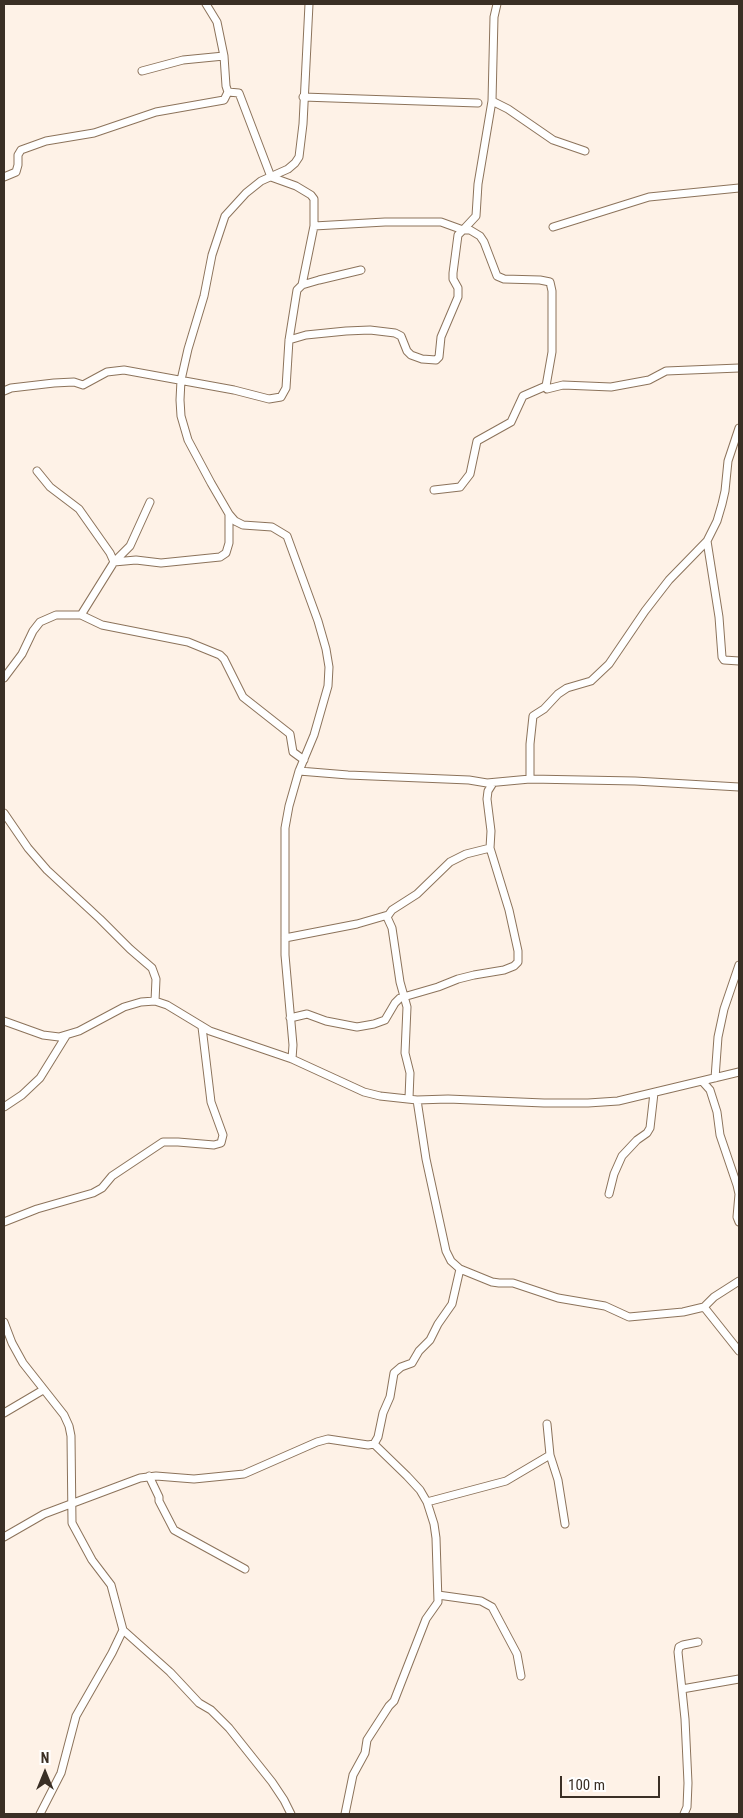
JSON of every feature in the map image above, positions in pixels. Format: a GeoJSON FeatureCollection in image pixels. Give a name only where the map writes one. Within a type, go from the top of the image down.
{"type":"FeatureCollection","features":[{"type":"Feature","properties":{"kind":"street"},"geometry":{"type":"LineString","coordinates":[[4,178],[16,172],[18,155],[24,149],[46,141],[104,130],[156,112],[222,102],[228,92],[224,56],[217,22],[206,4]]}},
{"type":"Feature","properties":{"kind":"street"},"geometry":{"type":"LineString","coordinates":[[292,1059],[293,1045],[285,938],[285,828],[299,771],[314,734],[328,686],[329,667],[318,621],[287,536],[272,527],[243,525],[235,521],[229,514],[188,440],[181,416],[181,380],[192,334],[204,296],[212,254],[225,216],[246,193],[261,181],[288,169],[299,157],[303,124],[309,4]]}},
{"type":"Feature","properties":{"kind":"street"},"geometry":{"type":"LineString","coordinates":[[290,340],[306,335],[370,330],[399,334],[407,351],[415,358],[436,360],[439,357],[441,336],[458,297],[458,288],[453,279],[453,264],[458,235],[476,216],[478,184],[492,101],[494,17],[497,4]]}},
{"type":"Feature","properties":{"kind":"street"},"geometry":{"type":"LineString","coordinates":[[142,71],[183,60],[224,56]]}},
{"type":"Feature","properties":{"kind":"street"},"geometry":{"type":"LineString","coordinates":[[228,92],[239,93],[271,176],[311,194],[314,199],[314,226],[302,285]]}},
{"type":"Feature","properties":{"kind":"street"},"geometry":{"type":"LineString","coordinates":[[303,97],[478,103]]}},
{"type":"Feature","properties":{"kind":"street"},"geometry":{"type":"LineString","coordinates":[[492,101],[508,109],[553,140],[585,151]]}},
{"type":"Feature","properties":{"kind":"street"},"geometry":{"type":"LineString","coordinates":[[553,227],[649,197],[739,188]]}},
{"type":"Feature","properties":{"kind":"street"},"geometry":{"type":"LineString","coordinates":[[314,226],[385,222],[441,222],[463,230],[470,230],[480,236],[497,276],[504,279],[550,282],[552,291],[552,352],[546,386]]}},
{"type":"Feature","properties":{"kind":"street"},"geometry":{"type":"LineString","coordinates":[[4,391],[11,388],[54,383],[74,382],[83,385],[96,376],[115,370],[143,372],[234,390],[268,399],[281,397],[286,388],[297,290],[302,285],[361,270]]}},
{"type":"Feature","properties":{"kind":"street"},"geometry":{"type":"LineString","coordinates":[[546,386],[549,390],[562,385],[611,387],[649,380],[666,371],[739,368]]}},
{"type":"Feature","properties":{"kind":"street"},"geometry":{"type":"LineString","coordinates":[[434,490],[460,487],[470,474],[476,441],[511,422],[523,396],[546,386]]}},
{"type":"Feature","properties":{"kind":"street"},"geometry":{"type":"LineString","coordinates":[[530,780],[533,716],[544,709],[558,694],[568,688],[591,681],[609,664],[645,611],[669,580],[707,540],[719,513],[725,491],[728,461],[739,428]]}},
{"type":"Feature","properties":{"kind":"street"},"geometry":{"type":"LineString","coordinates":[[37,472],[50,487],[79,509],[106,546],[114,562]]}},
{"type":"Feature","properties":{"kind":"street"},"geometry":{"type":"LineString","coordinates":[[81,615],[114,562],[130,546],[150,502]]}},
{"type":"Feature","properties":{"kind":"street"},"geometry":{"type":"LineString","coordinates":[[114,562],[136,560],[161,563],[220,557],[226,553],[229,543],[229,514]]}},
{"type":"Feature","properties":{"kind":"street"},"geometry":{"type":"LineString","coordinates":[[707,540],[719,616],[722,657],[724,660],[739,661]]}},
{"type":"Feature","properties":{"kind":"street"},"geometry":{"type":"LineString","coordinates":[[4,678],[22,654],[33,631],[40,622],[56,615],[81,615],[102,624],[188,642],[220,655],[224,659],[243,697],[290,734],[293,752],[304,760]]}},
{"type":"Feature","properties":{"kind":"street"},"geometry":{"type":"LineString","coordinates":[[299,771],[469,780],[493,783],[530,780],[635,781],[739,787]]}},
{"type":"Feature","properties":{"kind":"street"},"geometry":{"type":"LineString","coordinates":[[290,1018],[307,1014],[326,1021],[357,1027],[374,1024],[385,1020],[394,1003],[400,998],[474,974],[504,970],[518,962],[518,951],[508,910],[490,848],[491,832],[487,799],[488,791],[493,783]]}},
{"type":"Feature","properties":{"kind":"street"},"geometry":{"type":"LineString","coordinates":[[4,813],[28,848],[47,870],[152,968],[156,979],[155,1001]]}},
{"type":"Feature","properties":{"kind":"street"},"geometry":{"type":"LineString","coordinates":[[285,938],[357,924],[388,914],[404,901],[417,894],[450,862],[466,854],[490,848]]}},
{"type":"Feature","properties":{"kind":"street"},"geometry":{"type":"LineString","coordinates":[[388,914],[388,920],[392,928],[400,982],[405,997],[407,1015],[405,1053],[413,1099],[446,1251],[451,1261],[460,1269],[492,1282],[500,1284],[513,1283],[558,1298],[604,1306],[629,1317],[684,1312],[704,1307],[714,1297],[739,1281]]}},
{"type":"Feature","properties":{"kind":"street"},"geometry":{"type":"LineString","coordinates":[[715,1078],[720,1027],[739,965]]}},
{"type":"Feature","properties":{"kind":"street"},"geometry":{"type":"LineString","coordinates":[[4,1021],[52,1037],[66,1036],[124,1007],[141,1002],[155,1001],[166,1005],[202,1028],[292,1059],[364,1092],[380,1096],[413,1099],[588,1103],[618,1101],[739,1072]]}},
{"type":"Feature","properties":{"kind":"street"},"geometry":{"type":"LineString","coordinates":[[4,1222],[38,1209],[94,1193],[102,1188],[112,1176],[163,1142],[214,1145],[221,1143],[222,1135],[211,1102],[202,1028]]}},
{"type":"Feature","properties":{"kind":"street"},"geometry":{"type":"LineString","coordinates":[[4,1108],[22,1095],[40,1078],[66,1036]]}},
{"type":"Feature","properties":{"kind":"street"},"geometry":{"type":"LineString","coordinates":[[702,1081],[710,1090],[717,1112],[720,1135],[737,1185],[739,1194],[739,1222]]}},
{"type":"Feature","properties":{"kind":"street"},"geometry":{"type":"LineString","coordinates":[[609,1194],[614,1174],[622,1156],[650,1128],[654,1092]]}},
{"type":"Feature","properties":{"kind":"street"},"geometry":{"type":"LineString","coordinates":[[374,1444],[378,1437],[383,1413],[390,1397],[394,1373],[401,1367],[412,1363],[418,1351],[430,1340],[438,1324],[452,1304],[460,1269]]}},
{"type":"Feature","properties":{"kind":"street"},"geometry":{"type":"LineString","coordinates":[[704,1307],[739,1351]]}},
{"type":"Feature","properties":{"kind":"street"},"geometry":{"type":"LineString","coordinates":[[4,1322],[16,1352],[43,1390],[64,1415],[69,1426],[71,1436],[72,1523],[92,1560],[111,1585],[123,1630],[229,1728],[272,1782],[284,1800],[290,1814]]}},
{"type":"Feature","properties":{"kind":"street"},"geometry":{"type":"LineString","coordinates":[[4,1413],[43,1390]]}},
{"type":"Feature","properties":{"kind":"street"},"geometry":{"type":"LineString","coordinates":[[547,1424],[550,1456],[558,1480],[565,1524]]}},
{"type":"Feature","properties":{"kind":"street"},"geometry":{"type":"LineString","coordinates":[[4,1537],[44,1514],[149,1476],[194,1479],[244,1474],[328,1438],[374,1444],[420,1490],[427,1502],[435,1531],[438,1595],[437,1604],[426,1619],[394,1701],[367,1740],[364,1753],[353,1775],[345,1814]]}},
{"type":"Feature","properties":{"kind":"street"},"geometry":{"type":"LineString","coordinates":[[427,1502],[506,1481],[550,1456]]}},
{"type":"Feature","properties":{"kind":"street"},"geometry":{"type":"LineString","coordinates":[[149,1476],[158,1501],[174,1530],[245,1569]]}},
{"type":"Feature","properties":{"kind":"street"},"geometry":{"type":"LineString","coordinates":[[438,1595],[481,1600],[492,1606],[517,1654],[521,1676]]}},
{"type":"Feature","properties":{"kind":"street"},"geometry":{"type":"LineString","coordinates":[[40,1814],[61,1773],[76,1716],[123,1630]]}},
{"type":"Feature","properties":{"kind":"street"},"geometry":{"type":"LineString","coordinates":[[684,1814],[687,1807],[688,1783],[678,1649],[698,1642]]}},
{"type":"Feature","properties":{"kind":"street"},"geometry":{"type":"LineString","coordinates":[[682,1689],[739,1679]]}}]}
